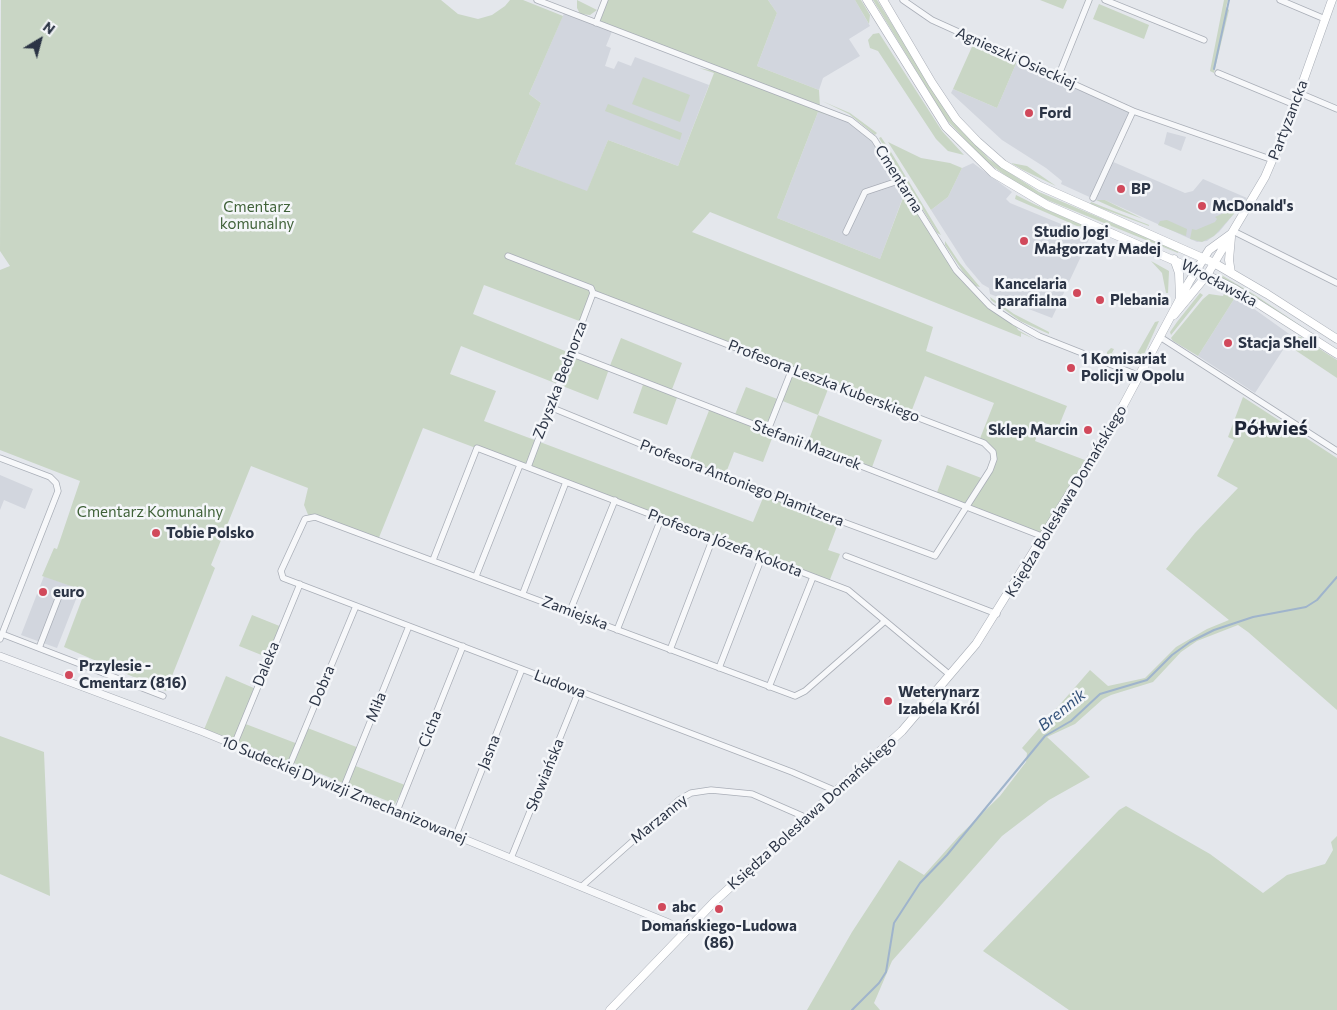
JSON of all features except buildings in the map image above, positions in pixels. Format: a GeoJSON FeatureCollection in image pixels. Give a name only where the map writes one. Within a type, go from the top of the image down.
{"type":"FeatureCollection","features":[{"type":"Feature","properties":{"kind":"main road","name":"Wrocławska"},"geometry":{"type":"LineString","coordinates":[[867,0],[946,128],[981,164],[1012,186],[1047,205],[1174,259],[1235,289],[1337,354]]}},
{"type":"Feature","properties":{"kind":"main road","name":"Wrocławska"},"geometry":{"type":"LineString","coordinates":[[883,0],[952,112],[971,135],[998,160],[1040,186],[1205,258],[1231,272],[1337,339]]}},
{"type":"Feature","properties":{"kind":"main road","name":"Partyzancka"},"geometry":{"type":"LineString","coordinates":[[1207,275],[1273,160],[1295,105],[1332,0]]}},
{"type":"Feature","properties":{"kind":"main road"},"geometry":{"type":"LineString","coordinates":[[1231,272],[1229,260],[1232,232]]}},
{"type":"Feature","properties":{"kind":"main road","name":"Partyzancka"},"geometry":{"type":"LineString","coordinates":[[1197,270],[1219,241],[1232,232]]}},
{"type":"Feature","properties":{"kind":"main road"},"geometry":{"type":"LineString","coordinates":[[1174,259],[1179,273],[1180,298]]}},
{"type":"Feature","properties":{"kind":"main road","name":"Księdza Bolesława Domańskiego"},"geometry":{"type":"LineString","coordinates":[[610,1010],[683,933],[911,722],[983,635],[1140,376],[1180,298],[1197,270]]}},
{"type":"Feature","properties":{"kind":"main road","name":"Księdza Bolesława Domańskiego"},"geometry":{"type":"LineString","coordinates":[[1169,322],[1187,303],[1207,275]]}},
{"type":"Feature","properties":{"kind":"street","name":"Cmentarna"},"geometry":{"type":"LineString","coordinates":[[537,0],[850,120],[874,139],[956,270],[990,306],[1039,336],[1140,376]]}},
{"type":"Feature","properties":{"kind":"street"},"geometry":{"type":"LineString","coordinates":[[596,23],[605,0]]}},
{"type":"Feature","properties":{"kind":"street","name":"Agnieszki Osieckiej"},"geometry":{"type":"LineString","coordinates":[[903,0],[932,20],[1133,111],[1273,160]]}},
{"type":"Feature","properties":{"kind":"street"},"geometry":{"type":"LineString","coordinates":[[1058,77],[1089,0]]}},
{"type":"Feature","properties":{"kind":"street"},"geometry":{"type":"LineString","coordinates":[[1105,0],[1204,40]]}},
{"type":"Feature","properties":{"kind":"street"},"geometry":{"type":"LineString","coordinates":[[1280,0],[1325,19]]}},
{"type":"Feature","properties":{"kind":"street"},"geometry":{"type":"LineString","coordinates":[[1218,73],[1295,105]]}},
{"type":"Feature","properties":{"kind":"street"},"geometry":{"type":"LineString","coordinates":[[1299,93],[1337,109]]}},
{"type":"Feature","properties":{"kind":"street"},"geometry":{"type":"LineString","coordinates":[[1093,198],[1133,111]]}},
{"type":"Feature","properties":{"kind":"street"},"geometry":{"type":"LineString","coordinates":[[846,232],[865,192],[901,180]]}},
{"type":"Feature","properties":{"kind":"street"},"geometry":{"type":"LineString","coordinates":[[1232,232],[1337,283]]}},
{"type":"Feature","properties":{"kind":"street","name":"Profesora Leszka Kuberskiego"},"geometry":{"type":"LineString","coordinates":[[508,256],[590,288],[593,293],[988,445],[994,455],[993,464],[966,507]]}},
{"type":"Feature","properties":{"kind":"street","name":"Zbyszka Bednorza"},"geometry":{"type":"LineString","coordinates":[[528,468],[593,293]]}},
{"type":"Feature","properties":{"kind":"street"},"geometry":{"type":"LineString","coordinates":[[1160,337],[1337,451]]}},
{"type":"Feature","properties":{"kind":"street","name":"Stefanii Mazurek"},"geometry":{"type":"LineString","coordinates":[[570,353],[1044,537]]}},
{"type":"Feature","properties":{"kind":"street"},"geometry":{"type":"LineString","coordinates":[[768,430],[792,369]]}},
{"type":"Feature","properties":{"kind":"street","name":"Profesora Antoniego Plamitzera"},"geometry":{"type":"LineString","coordinates":[[550,407],[716,475],[936,556],[966,507]]}},
{"type":"Feature","properties":{"kind":"street","name":"Profesora Józefa Kokota"},"geometry":{"type":"LineString","coordinates":[[433,560],[477,448],[848,590],[950,675]]}},
{"type":"Feature","properties":{"kind":"street"},"geometry":{"type":"LineString","coordinates":[[0,458],[50,477],[56,483],[58,491],[1,636],[39,648],[163,696]]}},
{"type":"Feature","properties":{"kind":"street"},"geometry":{"type":"LineString","coordinates":[[476,576],[520,465]]}},
{"type":"Feature","properties":{"kind":"street"},"geometry":{"type":"LineString","coordinates":[[523,593],[566,482]]}},
{"type":"Feature","properties":{"kind":"street"},"geometry":{"type":"LineString","coordinates":[[570,611],[614,500]]}},
{"type":"Feature","properties":{"kind":"street","name":"Zamiejska"},"geometry":{"type":"LineString","coordinates":[[283,578],[281,571],[305,519],[315,516],[791,695],[800,695],[885,621]]}},
{"type":"Feature","properties":{"kind":"street"},"geometry":{"type":"LineString","coordinates":[[617,630],[661,519]]}},
{"type":"Feature","properties":{"kind":"street"},"geometry":{"type":"LineString","coordinates":[[670,650],[713,538]]}},
{"type":"Feature","properties":{"kind":"street"},"geometry":{"type":"LineString","coordinates":[[719,668],[762,556]]}},
{"type":"Feature","properties":{"kind":"street"},"geometry":{"type":"LineString","coordinates":[[846,556],[997,614]]}},
{"type":"Feature","properties":{"kind":"street"},"geometry":{"type":"LineString","coordinates":[[769,687],[813,576]]}},
{"type":"Feature","properties":{"kind":"street","name":"Ludowa"},"geometry":{"type":"LineString","coordinates":[[283,578],[792,772],[836,791]]}},
{"type":"Feature","properties":{"kind":"street","name":"Daleka"},"geometry":{"type":"LineString","coordinates":[[234,745],[300,584]]}},
{"type":"Feature","properties":{"kind":"street"},"geometry":{"type":"LineString","coordinates":[[39,648],[61,591]]}},
{"type":"Feature","properties":{"kind":"street","name":"Dobra"},"geometry":{"type":"LineString","coordinates":[[289,767],[356,606]]}},
{"type":"Feature","properties":{"kind":"street","name":"Miła"},"geometry":{"type":"LineString","coordinates":[[343,789],[409,626]]}},
{"type":"Feature","properties":{"kind":"street","name":"Cicha"},"geometry":{"type":"LineString","coordinates":[[397,811],[463,646]]}},
{"type":"Feature","properties":{"kind":"street","name":"10 Sudeckiej Dywizji Zmechanizowanej"},"geometry":{"type":"LineString","coordinates":[[0,656],[289,767],[669,923],[683,933]]}},
{"type":"Feature","properties":{"kind":"street","name":"Jasna"},"geometry":{"type":"LineString","coordinates":[[456,835],[522,669]]}},
{"type":"Feature","properties":{"kind":"street","name":"Słowiańska"},"geometry":{"type":"LineString","coordinates":[[511,858],[579,691]]}},
{"type":"Feature","properties":{"kind":"street","name":"Marzanny"},"geometry":{"type":"LineString","coordinates":[[581,887],[679,800],[691,793],[712,790],[752,794],[807,818]]}},
{"type":"Feature","properties":{"kind":"shaded area"},"geometry":{"type":"Polygon","coordinates":[[[768,0],[855,0],[870,26],[849,39],[860,56],[823,78],[819,90],[757,66],[777,13],[768,0]]]}},
{"type":"Feature","properties":{"kind":"shaded area"},"geometry":{"type":"Polygon","coordinates":[[[565,11],[613,29],[606,46],[611,48],[605,66],[614,69],[618,61],[631,66],[635,57],[709,85],[678,166],[608,140],[587,192],[515,164],[541,103],[529,94],[565,11]]]}},
{"type":"Feature","properties":{"kind":"shaded area"},"geometry":{"type":"Polygon","coordinates":[[[1018,59],[1133,111],[1111,161],[1185,193],[1193,191],[1203,179],[1247,198],[1219,232],[1207,241],[1197,242],[1105,200],[1096,200],[1061,184],[1062,181],[1046,168],[1002,140],[951,93],[953,89],[997,108],[1018,59]]]}},
{"type":"Feature","properties":{"kind":"shaded area"},"geometry":{"type":"Polygon","coordinates":[[[820,107],[865,131],[906,189],[880,259],[777,218],[820,107]]]}},
{"type":"Feature","properties":{"kind":"shaded area"},"geometry":{"type":"Polygon","coordinates":[[[1167,132],[1186,137],[1181,151],[1164,144],[1167,132]]]}},
{"type":"Feature","properties":{"kind":"shaded area"},"geometry":{"type":"Polygon","coordinates":[[[973,163],[1012,192],[1006,199],[1010,203],[1078,231],[1092,233],[1052,318],[990,294],[989,288],[982,284],[966,265],[931,210],[948,197],[962,168],[973,163]]]}},
{"type":"Feature","properties":{"kind":"shaded area"},"geometry":{"type":"Polygon","coordinates":[[[1236,296],[1292,336],[1255,393],[1198,356],[1236,296]]]}},
{"type":"Feature","properties":{"kind":"shaded area"},"geometry":{"type":"Polygon","coordinates":[[[0,475],[33,489],[25,509],[4,500],[0,510],[0,475]]]}},
{"type":"Feature","properties":{"kind":"shaded area"},"geometry":{"type":"Polygon","coordinates":[[[44,576],[80,589],[57,648],[21,635],[44,576]]]}},
{"type":"Feature","properties":{"kind":"green space"},"geometry":{"type":"Polygon","coordinates":[[[1,0],[441,0],[458,14],[478,19],[492,15],[510,0],[523,0],[563,16],[529,94],[541,103],[515,164],[587,191],[608,140],[678,166],[714,73],[699,68],[715,71],[716,68],[596,23],[605,0],[768,0],[777,13],[757,66],[819,90],[820,107],[840,119],[818,112],[777,218],[880,259],[903,198],[896,186],[899,186],[904,194],[906,189],[967,284],[1014,322],[1018,330],[1034,339],[1021,333],[1021,337],[710,212],[692,232],[933,327],[926,351],[1067,406],[1058,428],[1042,422],[1035,441],[1090,462],[1044,537],[936,495],[947,465],[984,479],[994,455],[979,441],[994,403],[925,376],[910,415],[830,384],[818,415],[780,400],[792,370],[594,293],[582,322],[484,285],[473,314],[570,353],[609,368],[621,338],[682,363],[671,392],[678,395],[667,425],[633,413],[644,382],[609,369],[598,400],[461,346],[450,374],[496,391],[484,421],[753,522],[765,493],[839,521],[828,550],[840,554],[829,582],[423,428],[378,540],[309,517],[304,505],[308,488],[251,466],[211,565],[215,568],[166,691],[64,647],[85,591],[42,576],[54,548],[57,549],[80,481],[0,450],[0,270],[10,266],[0,251],[1,0]]]}},
{"type":"Feature","properties":{"kind":"green space"},"geometry":{"type":"Polygon","coordinates":[[[577,0],[597,10],[590,15],[580,14],[577,8],[577,0]]]}},
{"type":"Feature","properties":{"kind":"green space"},"geometry":{"type":"Polygon","coordinates":[[[855,0],[861,0],[870,15],[869,24],[855,0]]]}},
{"type":"Feature","properties":{"kind":"green space"},"geometry":{"type":"Polygon","coordinates":[[[873,0],[877,0],[951,118],[989,159],[1039,192],[1179,251],[1178,253],[1045,199],[1021,187],[983,159],[945,118],[873,0]]]}},
{"type":"Feature","properties":{"kind":"green space"},"geometry":{"type":"Polygon","coordinates":[[[1040,0],[1067,0],[1063,9],[1040,0]]]}},
{"type":"Feature","properties":{"kind":"green space"},"geometry":{"type":"Polygon","coordinates":[[[1224,0],[1228,0],[1226,7],[1229,10],[1214,73],[1210,71],[1224,0]]]}},
{"type":"Feature","properties":{"kind":"green space"},"geometry":{"type":"Polygon","coordinates":[[[1099,4],[1149,25],[1144,39],[1093,19],[1099,4]]]}},
{"type":"Feature","properties":{"kind":"green space"},"geometry":{"type":"Polygon","coordinates":[[[879,33],[942,131],[964,155],[948,151],[936,139],[878,51],[870,48],[868,40],[873,34],[879,33]]]}},
{"type":"Feature","properties":{"kind":"green space"},"geometry":{"type":"Polygon","coordinates":[[[975,40],[1018,59],[997,108],[953,89],[975,40]]]}},
{"type":"Feature","properties":{"kind":"green space"},"geometry":{"type":"Polygon","coordinates":[[[643,77],[690,95],[680,122],[632,104],[643,77]]]}},
{"type":"Feature","properties":{"kind":"green space"},"geometry":{"type":"Polygon","coordinates":[[[822,101],[850,113],[877,133],[875,135],[849,114],[822,101]]]}},
{"type":"Feature","properties":{"kind":"green space"},"geometry":{"type":"Polygon","coordinates":[[[608,104],[682,133],[680,140],[605,111],[608,104]]]}},
{"type":"Feature","properties":{"kind":"green space"},"geometry":{"type":"Polygon","coordinates":[[[881,137],[941,235],[937,233],[879,138],[881,137]]]}},
{"type":"Feature","properties":{"kind":"green space"},"geometry":{"type":"Polygon","coordinates":[[[888,142],[921,158],[950,163],[962,168],[948,197],[931,210],[888,142]]]}},
{"type":"Feature","properties":{"kind":"green space"},"geometry":{"type":"Polygon","coordinates":[[[1011,163],[1027,166],[1056,186],[1021,169],[1011,163]]]}},
{"type":"Feature","properties":{"kind":"green space"},"geometry":{"type":"Polygon","coordinates":[[[1016,195],[1088,227],[1077,226],[1015,199],[1016,195]]]}},
{"type":"Feature","properties":{"kind":"green space"},"geometry":{"type":"Polygon","coordinates":[[[1096,200],[1105,200],[1143,219],[1116,209],[1096,200]]]}},
{"type":"Feature","properties":{"kind":"green space"},"geometry":{"type":"Polygon","coordinates":[[[1091,202],[1149,225],[1149,226],[1090,204],[1091,202]]]}},
{"type":"Feature","properties":{"kind":"green space"},"geometry":{"type":"Polygon","coordinates":[[[1235,203],[1241,206],[1214,236],[1202,242],[1190,239],[1192,229],[1196,230],[1215,222],[1217,219],[1215,217],[1228,211],[1230,213],[1235,203]]]}},
{"type":"Feature","properties":{"kind":"green space"},"geometry":{"type":"Polygon","coordinates":[[[1167,220],[1187,229],[1186,236],[1158,225],[1160,221],[1167,220]]]}},
{"type":"Feature","properties":{"kind":"green space"},"geometry":{"type":"Polygon","coordinates":[[[945,241],[959,262],[980,287],[975,286],[963,272],[945,245],[945,241]]]}},
{"type":"Feature","properties":{"kind":"green space"},"geometry":{"type":"Polygon","coordinates":[[[1151,261],[1169,271],[1168,293],[1166,293],[1162,273],[1151,261]]]}},
{"type":"Feature","properties":{"kind":"green space"},"geometry":{"type":"Polygon","coordinates":[[[1218,273],[1255,295],[1337,350],[1217,275],[1218,273]]]}},
{"type":"Feature","properties":{"kind":"green space"},"geometry":{"type":"Polygon","coordinates":[[[1225,291],[1236,296],[1198,356],[1173,341],[1171,338],[1203,299],[1209,294],[1223,296],[1225,291]]]}},
{"type":"Feature","properties":{"kind":"green space"},"geometry":{"type":"Polygon","coordinates":[[[1200,293],[1203,295],[1171,335],[1170,332],[1200,293]]]}},
{"type":"Feature","properties":{"kind":"green space"},"geometry":{"type":"Polygon","coordinates":[[[990,297],[1014,314],[1049,332],[1049,334],[1020,321],[991,300],[990,297]]]}},
{"type":"Feature","properties":{"kind":"green space"},"geometry":{"type":"Polygon","coordinates":[[[1159,321],[1141,361],[1135,365],[1131,364],[1155,322],[1159,321]]]}},
{"type":"Feature","properties":{"kind":"green space"},"geometry":{"type":"Polygon","coordinates":[[[1292,336],[1301,337],[1337,360],[1337,378],[1286,344],[1292,336]]]}},
{"type":"Feature","properties":{"kind":"green space"},"geometry":{"type":"Polygon","coordinates":[[[1111,348],[1114,349],[1112,353],[1129,361],[1127,366],[1107,358],[1107,352],[1111,348]]]}},
{"type":"Feature","properties":{"kind":"green space"},"geometry":{"type":"Polygon","coordinates":[[[746,387],[780,400],[768,430],[774,433],[763,462],[734,452],[724,478],[688,464],[710,408],[734,417],[746,387]]]}},
{"type":"Feature","properties":{"kind":"green space"},"geometry":{"type":"Polygon","coordinates":[[[1243,397],[1337,458],[1337,710],[1238,625],[1197,641],[1181,652],[1153,682],[1103,699],[1075,724],[1047,737],[1090,777],[1049,800],[1002,836],[892,961],[874,1003],[880,1010],[807,1010],[852,932],[899,860],[924,875],[959,836],[1000,796],[1026,762],[1027,753],[1022,748],[1090,670],[1108,686],[1145,678],[1176,647],[1207,629],[1229,620],[1166,569],[1195,533],[1238,488],[1217,476],[1234,440],[1228,437],[1243,397]]]}},
{"type":"Feature","properties":{"kind":"green space"},"geometry":{"type":"Polygon","coordinates":[[[818,415],[882,440],[871,470],[807,445],[818,415]]]}},
{"type":"Feature","properties":{"kind":"green space"},"geometry":{"type":"Polygon","coordinates":[[[252,615],[282,627],[269,658],[239,646],[252,615]]]}},
{"type":"Feature","properties":{"kind":"green space"},"geometry":{"type":"Polygon","coordinates":[[[226,676],[256,689],[243,723],[298,744],[305,727],[359,748],[353,765],[405,785],[395,804],[289,761],[234,745],[203,732],[226,676]]]}},
{"type":"Feature","properties":{"kind":"green space"},"geometry":{"type":"Polygon","coordinates":[[[0,736],[44,752],[50,896],[0,874],[0,736]]]}},
{"type":"Feature","properties":{"kind":"green space"},"geometry":{"type":"Polygon","coordinates":[[[1126,806],[1210,854],[1263,893],[1287,875],[1325,864],[1333,850],[1331,842],[1337,836],[1337,1010],[1069,1010],[983,951],[1119,810],[1126,806]]]}},
{"type":"Feature","properties":{"kind":"waterway"},"geometry":{"type":"LineString","coordinates":[[1214,69],[1229,0]]}},
{"type":"Feature","properties":{"kind":"waterway","name":"Brennik"},"geometry":{"type":"LineString","coordinates":[[852,1010],[879,983],[886,972],[894,923],[920,883],[947,855],[1045,736],[1071,721],[1100,694],[1147,680],[1172,655],[1190,642],[1214,630],[1253,617],[1306,607],[1317,600],[1337,577]]}},
{"type":"Feature","properties":{"kind":"place","name":"Ford"},"geometry":{"type":"Point","coordinates":[1029,113]}},
{"type":"Feature","properties":{"kind":"place","name":"BP"},"geometry":{"type":"Point","coordinates":[1121,189]}},
{"type":"Feature","properties":{"kind":"place","name":"McDonald's"},"geometry":{"type":"Point","coordinates":[1202,206]}},
{"type":"Feature","properties":{"kind":"place","name":"Studio Jogi Małgorzaty Madej"},"geometry":{"type":"Point","coordinates":[1024,241]}},
{"type":"Feature","properties":{"kind":"place","name":"Kancelaria parafialna"},"geometry":{"type":"Point","coordinates":[1077,293]}},
{"type":"Feature","properties":{"kind":"place","name":"Plebania"},"geometry":{"type":"Point","coordinates":[1100,300]}},
{"type":"Feature","properties":{"kind":"place","name":"Stacja Shell"},"geometry":{"type":"Point","coordinates":[1228,343]}},
{"type":"Feature","properties":{"kind":"place","name":"1 Komisariat Policji w Opolu"},"geometry":{"type":"Point","coordinates":[1071,368]}},
{"type":"Feature","properties":{"kind":"place","name":"Sklep Marcin"},"geometry":{"type":"Point","coordinates":[1088,430]}},
{"type":"Feature","properties":{"kind":"place","name":"Tobie Polsko"},"geometry":{"type":"Point","coordinates":[156,533]}},
{"type":"Feature","properties":{"kind":"place","name":"euro"},"geometry":{"type":"Point","coordinates":[43,592]}},
{"type":"Feature","properties":{"kind":"place","name":"Przylesie - Cmentarz (816)"},"geometry":{"type":"Point","coordinates":[69,675]}},
{"type":"Feature","properties":{"kind":"place","name":"Weterynarz Izabela Król"},"geometry":{"type":"Point","coordinates":[888,701]}},
{"type":"Feature","properties":{"kind":"place","name":"abc"},"geometry":{"type":"Point","coordinates":[662,907]}},
{"type":"Feature","properties":{"kind":"place","name":"Domańskiego-Ludowa (86)"},"geometry":{"type":"Point","coordinates":[719,909]}},
{"type":"Feature","properties":{"kind":"district","name":"Półwieś"},"geometry":{"type":"Point","coordinates":[1271,428]}},
{"type":"Feature","properties":{"kind":"park label","name":"Cmentarz komunalny"},"geometry":{"type":"Point","coordinates":[257,216]}},
{"type":"Feature","properties":{"kind":"park label","name":"Cmentarz Komunalny"},"geometry":{"type":"Point","coordinates":[150,512]}}]}
